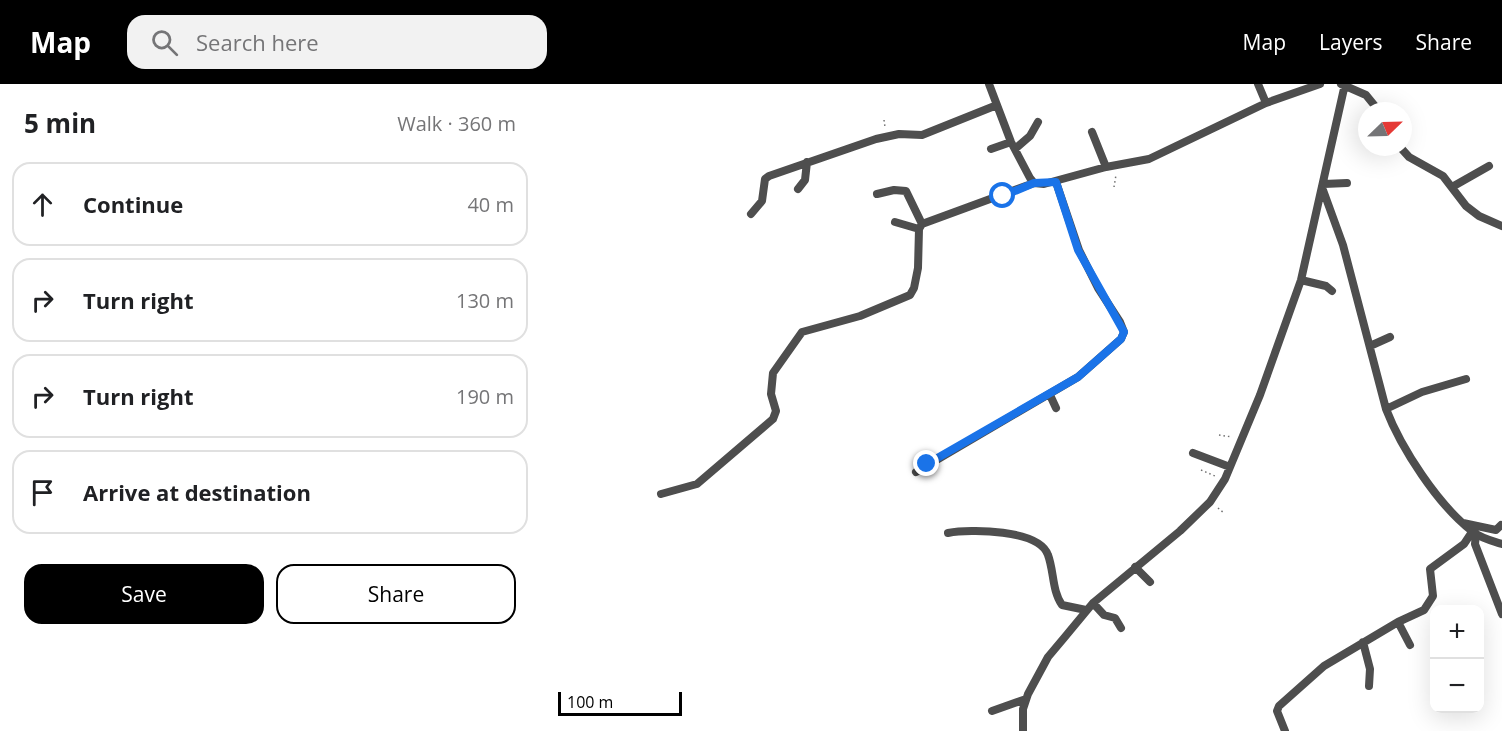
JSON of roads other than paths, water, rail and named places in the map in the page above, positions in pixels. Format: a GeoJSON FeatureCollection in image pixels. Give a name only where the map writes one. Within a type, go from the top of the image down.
{"type":"FeatureCollection","features":[{"type":"Feature","properties":{"kind":"street"},"geometry":{"type":"LineString","coordinates":[[989,84],[1013,146],[1034,183]]}},
{"type":"Feature","properties":{"kind":"street"},"geometry":{"type":"LineString","coordinates":[[1258,84],[1266,103]]}},
{"type":"Feature","properties":{"kind":"street"},"geometry":{"type":"LineString","coordinates":[[895,222],[920,227],[1034,183],[1056,182],[1106,167],[1158,156],[1266,103],[1320,84]]}},
{"type":"Feature","properties":{"kind":"street"},"geometry":{"type":"LineString","coordinates":[[1023,731],[1026,699],[1048,657],[1086,610],[1204,508],[1225,479],[1301,280],[1323,187],[1343,84],[1366,96],[1371,102]]}},
{"type":"Feature","properties":{"kind":"street"},"geometry":{"type":"LineString","coordinates":[[751,214],[762,201],[765,179],[807,162],[887,136],[922,135],[997,105]]}},
{"type":"Feature","properties":{"kind":"street"},"geometry":{"type":"LineString","coordinates":[[991,149],[1013,146],[1030,136],[1038,122]]}},
{"type":"Feature","properties":{"kind":"street"},"geometry":{"type":"LineString","coordinates":[[1092,132],[1106,167]]}},
{"type":"Feature","properties":{"kind":"street"},"geometry":{"type":"LineString","coordinates":[[1408,156],[1443,176],[1466,206],[1479,216],[1502,226]]}},
{"type":"Feature","properties":{"kind":"street"},"geometry":{"type":"LineString","coordinates":[[798,189],[805,180],[807,162]]}},
{"type":"Feature","properties":{"kind":"street"},"geometry":{"type":"LineString","coordinates":[[1452,187],[1489,166]]}},
{"type":"Feature","properties":{"kind":"street"},"geometry":{"type":"LineString","coordinates":[[916,472],[1078,377],[1121,339],[1124,332],[1078,250],[1056,182]]}},
{"type":"Feature","properties":{"kind":"street"},"geometry":{"type":"LineString","coordinates":[[1323,187],[1347,183]]}},
{"type":"Feature","properties":{"kind":"street"},"geometry":{"type":"LineString","coordinates":[[1323,187],[1343,245],[1386,409],[1394,429],[1423,476],[1463,523],[1474,533],[1502,544]]}},
{"type":"Feature","properties":{"kind":"street"},"geometry":{"type":"LineString","coordinates":[[661,494],[697,484],[773,419],[776,411],[771,394],[773,373],[801,332],[860,316],[910,294],[915,288],[920,227],[906,190],[877,194]]}},
{"type":"Feature","properties":{"kind":"street"},"geometry":{"type":"LineString","coordinates":[[1301,280],[1326,286],[1332,291]]}},
{"type":"Feature","properties":{"kind":"street"},"geometry":{"type":"LineString","coordinates":[[1370,346],[1390,337]]}},
{"type":"Feature","properties":{"kind":"street"},"geometry":{"type":"LineString","coordinates":[[1386,409],[1422,392],[1466,379]]}},
{"type":"Feature","properties":{"kind":"street"},"geometry":{"type":"LineString","coordinates":[[1050,395],[1056,408]]}},
{"type":"Feature","properties":{"kind":"street"},"geometry":{"type":"LineString","coordinates":[[1193,453],[1230,467]]}},
{"type":"Feature","properties":{"kind":"street"},"geometry":{"type":"LineString","coordinates":[[1463,523],[1496,530],[1502,525]]}},
{"type":"Feature","properties":{"kind":"street"},"geometry":{"type":"LineString","coordinates":[[948,533],[964,530],[998,531],[1036,544],[1048,553],[1062,605],[1086,610]]}},
{"type":"Feature","properties":{"kind":"street"},"geometry":{"type":"LineString","coordinates":[[1474,533],[1475,544],[1502,614]]}},
{"type":"Feature","properties":{"kind":"street"},"geometry":{"type":"LineString","coordinates":[[1285,731],[1277,711],[1279,706],[1324,666],[1398,622],[1424,610],[1433,596],[1428,574],[1430,568],[1464,544],[1474,533]]}},
{"type":"Feature","properties":{"kind":"street"},"geometry":{"type":"LineString","coordinates":[[1135,567],[1150,582]]}},
{"type":"Feature","properties":{"kind":"street"},"geometry":{"type":"LineString","coordinates":[[1093,603],[1104,615],[1115,618],[1121,628]]}},
{"type":"Feature","properties":{"kind":"street"},"geometry":{"type":"LineString","coordinates":[[1398,622],[1410,645]]}},
{"type":"Feature","properties":{"kind":"street"},"geometry":{"type":"LineString","coordinates":[[1363,642],[1370,669],[1369,686]]}},
{"type":"Feature","properties":{"kind":"street"},"geometry":{"type":"LineString","coordinates":[[992,711],[1026,699]]}}]}
